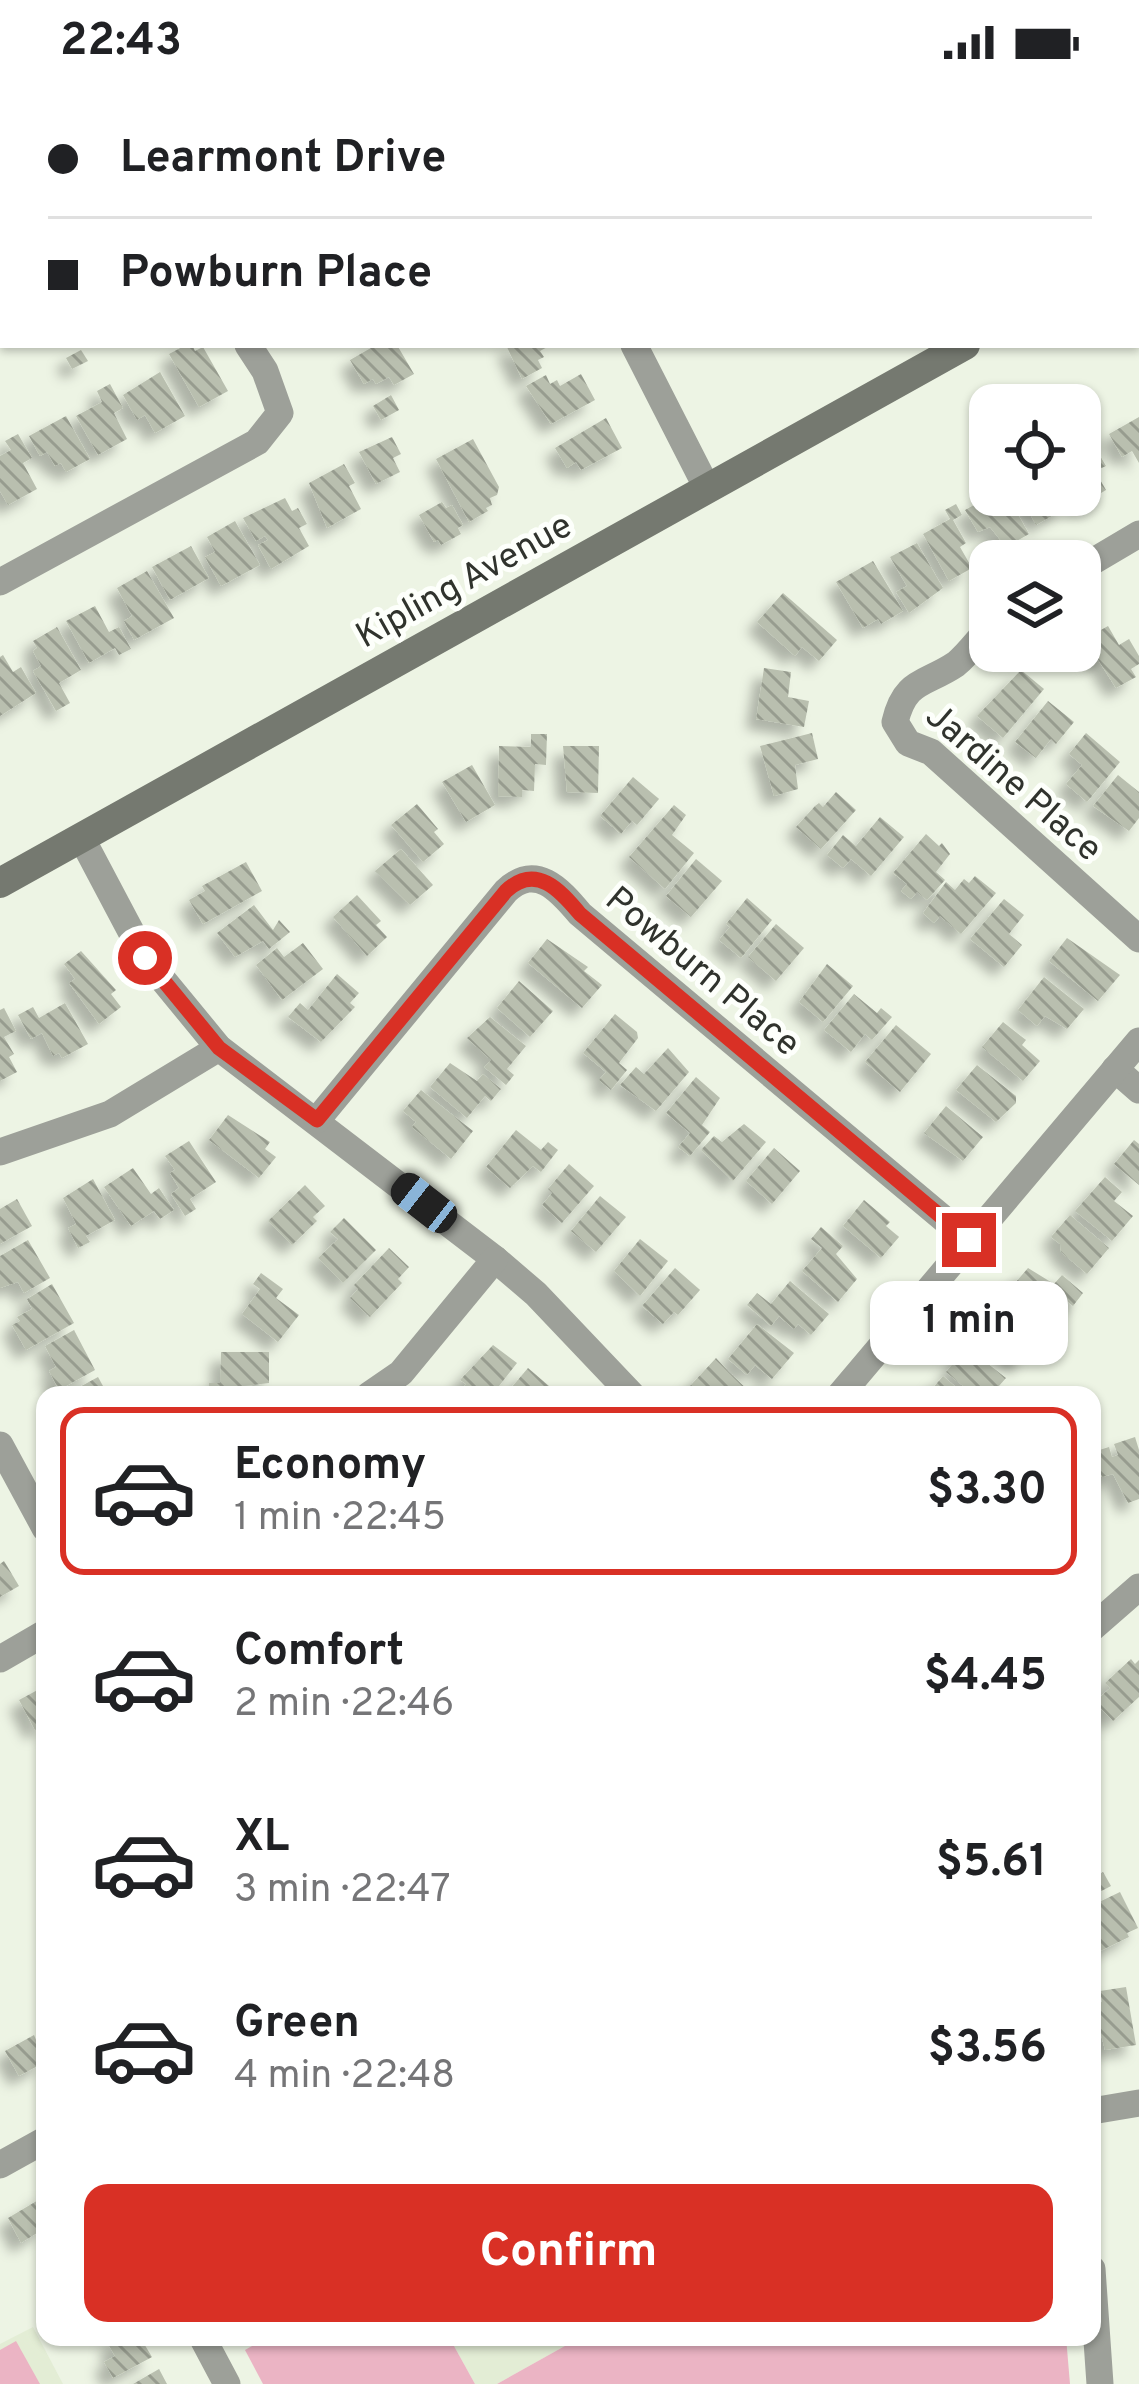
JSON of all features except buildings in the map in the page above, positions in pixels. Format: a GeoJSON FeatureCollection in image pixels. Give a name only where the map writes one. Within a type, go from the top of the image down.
{"type":"FeatureCollection","features":[{"type":"Feature","properties":{"kind":"main road","name":"Kipling Avenue"},"geometry":{"type":"LineString","coordinates":[[0,883],[960,348]]}},
{"type":"Feature","properties":{"kind":"street"},"geometry":{"type":"LineString","coordinates":[[0,582],[257,442],[280,413],[265,371],[250,348]]}},
{"type":"Feature","properties":{"kind":"street"},"geometry":{"type":"LineString","coordinates":[[636,348],[707,488]]}},
{"type":"Feature","properties":{"kind":"street"},"geometry":{"type":"LineString","coordinates":[[1101,557],[1139,535]]}},
{"type":"Feature","properties":{"kind":"street","name":"Jardine Place"},"geometry":{"type":"LineString","coordinates":[[969,650],[956,664],[925,678],[901,698],[895,722],[908,743],[931,752],[1139,939]]}},
{"type":"Feature","properties":{"kind":"street"},"geometry":{"type":"LineString","coordinates":[[81,837],[145,958],[219,1048],[495,1259],[536,1294],[623,1386]]}},
{"type":"Feature","properties":{"kind":"street","name":"Powburn Place"},"geometry":{"type":"LineString","coordinates":[[317,1120],[506,891],[518,880],[536,877],[559,889],[580,914],[969,1240]]}},
{"type":"Feature","properties":{"kind":"street"},"geometry":{"type":"LineString","coordinates":[[847,1386],[1139,1041]]}},
{"type":"Feature","properties":{"kind":"street"},"geometry":{"type":"LineString","coordinates":[[0,1152],[110,1114],[219,1048]]}},
{"type":"Feature","properties":{"kind":"street"},"geometry":{"type":"LineString","coordinates":[[1115,1070],[1139,1090]]}},
{"type":"Feature","properties":{"kind":"street"},"geometry":{"type":"LineString","coordinates":[[382,1386],[401,1373],[495,1259]]}},
{"type":"Feature","properties":{"kind":"street"},"geometry":{"type":"LineString","coordinates":[[0,1444],[36,1511]]}},
{"type":"Feature","properties":{"kind":"street"},"geometry":{"type":"LineString","coordinates":[[1101,1620],[1139,1587]]}},
{"type":"Feature","properties":{"kind":"street"},"geometry":{"type":"LineString","coordinates":[[0,1658],[36,1638]]}},
{"type":"Feature","properties":{"kind":"street"},"geometry":{"type":"LineString","coordinates":[[1101,2109],[1139,2103]]}},
{"type":"Feature","properties":{"kind":"street"},"geometry":{"type":"LineString","coordinates":[[0,2165],[36,2145]]}},
{"type":"Feature","properties":{"kind":"street"},"geometry":{"type":"LineString","coordinates":[[207,2346],[227,2384]]}},
{"type":"Feature","properties":{"kind":"street"},"geometry":{"type":"LineString","coordinates":[[1097,2346],[1100,2384]]}},
{"type":"Feature","properties":{"kind":"shaded area"},"geometry":{"type":"Polygon","coordinates":[[[33,2327],[36,2346],[43,2346],[63,2384],[0,2384],[0,2344],[33,2327]]]}},
{"type":"Feature","properties":{"kind":"shaded area"},"geometry":{"type":"Polygon","coordinates":[[[16,2341],[40,2384],[0,2384],[0,2350],[16,2341]]]}},
{"type":"Feature","properties":{"kind":"shaded area"},"geometry":{"type":"Polygon","coordinates":[[[252,2346],[454,2346],[475,2384],[263,2384],[245,2350],[252,2346]]]}},
{"type":"Feature","properties":{"kind":"shaded area"},"geometry":{"type":"Polygon","coordinates":[[[454,2346],[565,2346],[497,2384],[475,2384],[454,2346]]]}},
{"type":"Feature","properties":{"kind":"shaded area"},"geometry":{"type":"Polygon","coordinates":[[[565,2346],[1067,2346],[1070,2384],[497,2384],[565,2346]]]}},
{"type":"Feature","properties":{"kind":"route"},"geometry":{"type":"LineString","coordinates":[[145,958],[219,1048],[317,1120],[506,891],[518,880],[536,877],[559,889],[580,914],[969,1240]]}}]}
